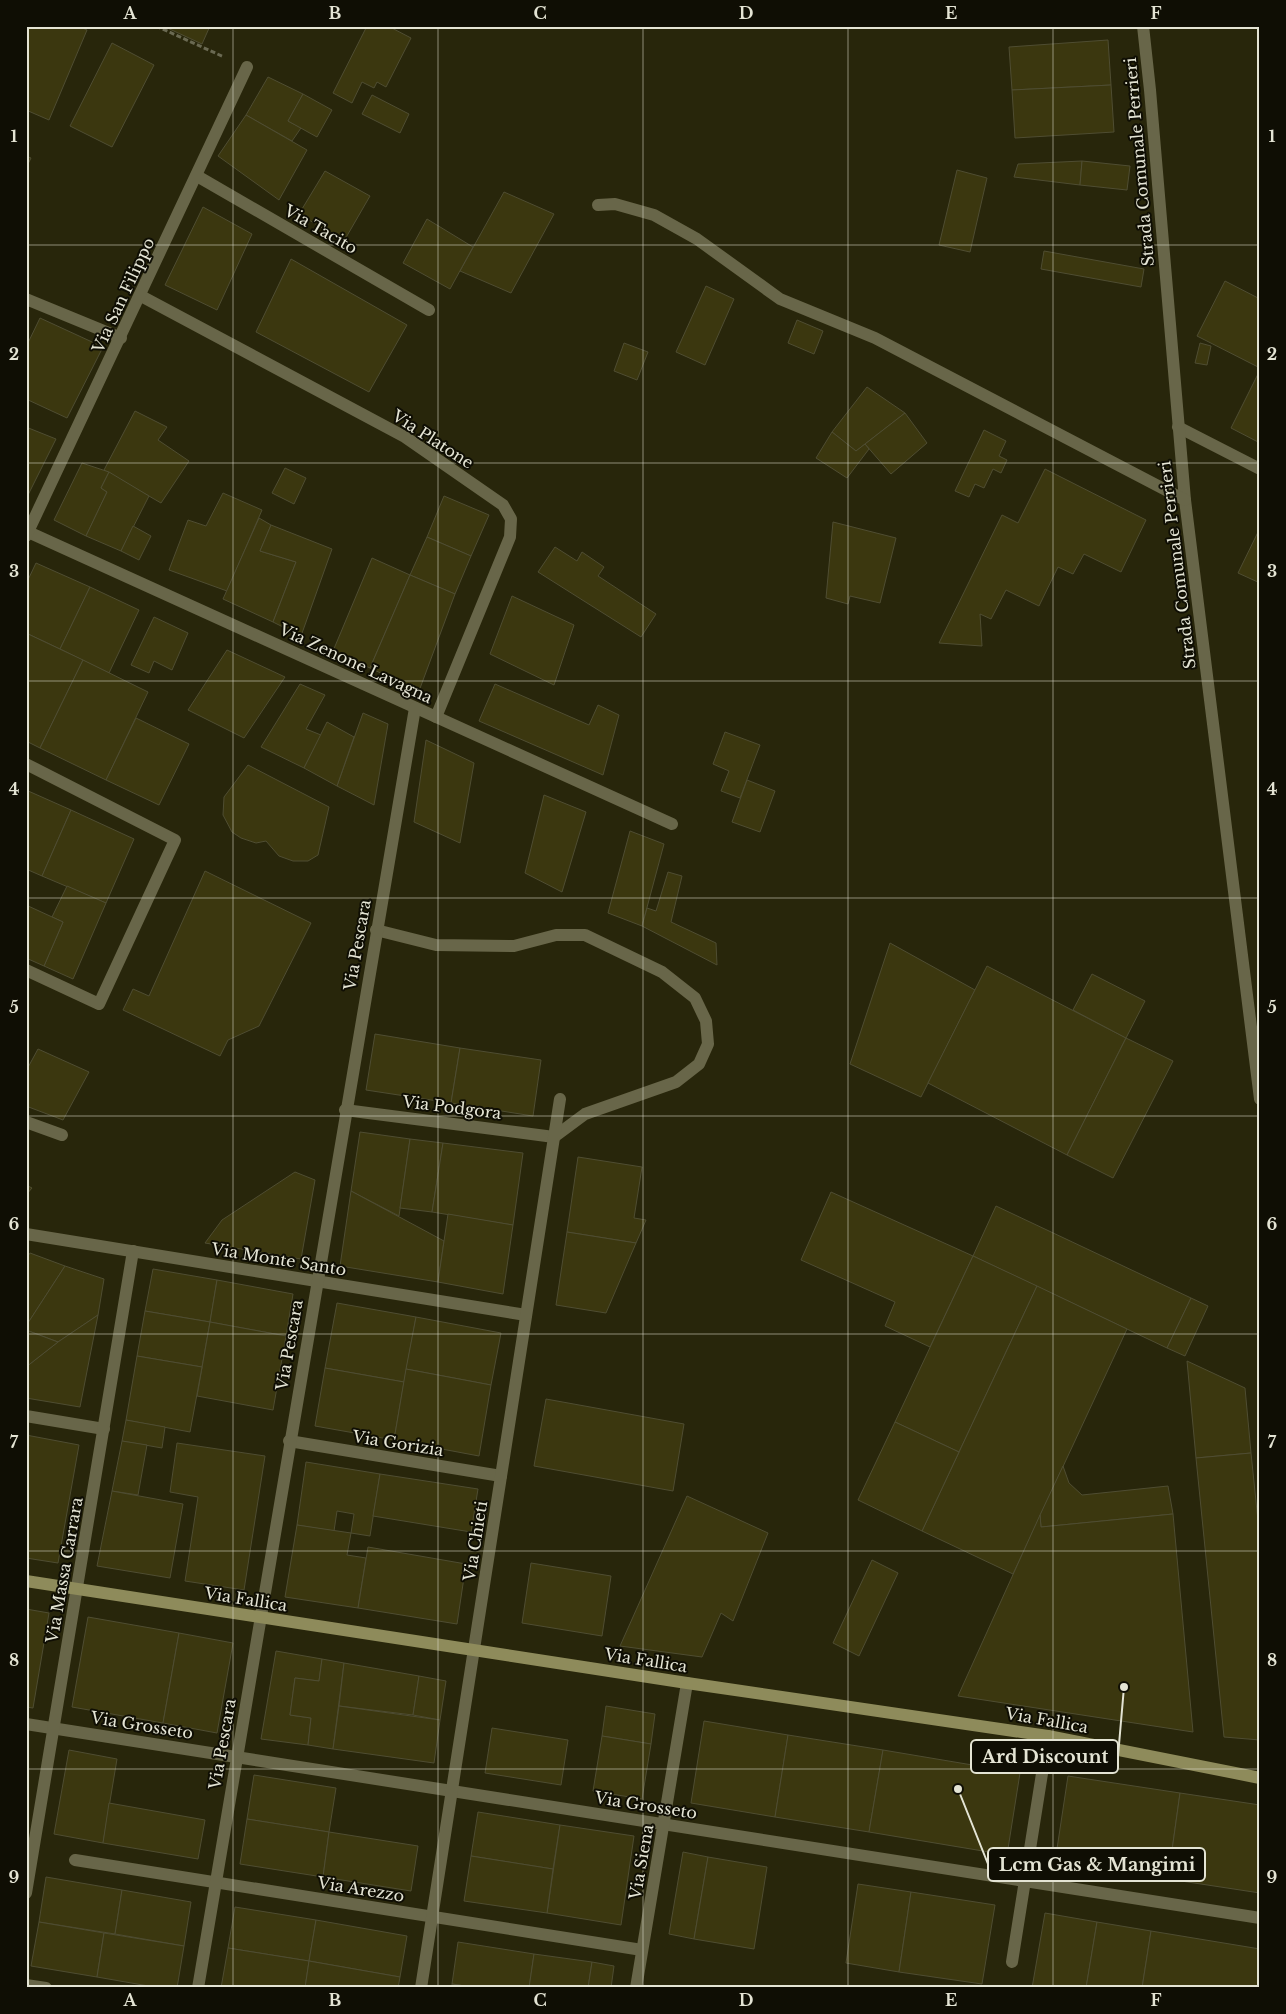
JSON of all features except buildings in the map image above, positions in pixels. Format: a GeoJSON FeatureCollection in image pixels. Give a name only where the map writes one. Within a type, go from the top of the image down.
{"type":"FeatureCollection","features":[{"type":"Feature","properties":{"kind":"street","name":"Strada Comunale Perrieri"},"geometry":{"type":"LineString","coordinates":[[1142,26],[1150,90],[1185,500],[1260,1099]]}},
{"type":"Feature","properties":{"kind":"street","name":"Via San Filippo"},"geometry":{"type":"LineString","coordinates":[[27,533],[141,296],[247,67]]}},
{"type":"Feature","properties":{"kind":"street","name":"Via Tacito"},"geometry":{"type":"LineString","coordinates":[[197,176],[429,310]]}},
{"type":"Feature","properties":{"kind":"street"},"geometry":{"type":"LineString","coordinates":[[598,205],[615,204],[654,215],[697,238],[780,299],[875,338],[1185,500]]}},
{"type":"Feature","properties":{"kind":"street","name":"Via Platone"},"geometry":{"type":"LineString","coordinates":[[141,296],[405,437],[503,505],[511,519],[510,537],[436,717]]}},
{"type":"Feature","properties":{"kind":"street"},"geometry":{"type":"LineString","coordinates":[[26,299],[121,338]]}},
{"type":"Feature","properties":{"kind":"street"},"geometry":{"type":"LineString","coordinates":[[1178,427],[1260,469]]}},
{"type":"Feature","properties":{"kind":"street","name":"Via Zenone Lavagna"},"geometry":{"type":"LineString","coordinates":[[27,533],[672,824]]}},
{"type":"Feature","properties":{"kind":"street","name":"Via Pescara"},"geometry":{"type":"LineString","coordinates":[[198,1988],[345,1110],[415,708]]}},
{"type":"Feature","properties":{"kind":"street"},"geometry":{"type":"LineString","coordinates":[[26,764],[175,840],[100,1004],[26,970]]}},
{"type":"Feature","properties":{"kind":"street"},"geometry":{"type":"LineString","coordinates":[[376,930],[436,945],[514,946],[556,935],[585,935],[662,972],[695,998],[706,1021],[708,1044],[699,1064],[676,1082],[585,1114],[554,1137]]}},
{"type":"Feature","properties":{"kind":"street","name":"Via Chieti"},"geometry":{"type":"LineString","coordinates":[[421,1988],[560,1099]]}},
{"type":"Feature","properties":{"kind":"street","name":"Via Podgora"},"geometry":{"type":"LineString","coordinates":[[345,1110],[554,1137]]}},
{"type":"Feature","properties":{"kind":"street"},"geometry":{"type":"LineString","coordinates":[[26,1122],[62,1135]]}},
{"type":"Feature","properties":{"kind":"street","name":"Via Monte Santo"},"geometry":{"type":"LineString","coordinates":[[26,1234],[526,1315]]}},
{"type":"Feature","properties":{"kind":"street","name":"Via Massa Carrara"},"geometry":{"type":"LineString","coordinates":[[26,1893],[30,1853],[54,1728],[132,1251]]}},
{"type":"Feature","properties":{"kind":"street"},"geometry":{"type":"LineString","coordinates":[[26,1416],[104,1429]]}},
{"type":"Feature","properties":{"kind":"street","name":"Via Gorizia"},"geometry":{"type":"LineString","coordinates":[[289,1441],[501,1476]]}},
{"type":"Feature","properties":{"kind":"street","name":"Via Fallica"},"geometry":{"type":"LineString","coordinates":[[26,1581],[687,1683],[1048,1736],[1260,1778]]}},
{"type":"Feature","properties":{"kind":"street","name":"Via Siena"},"geometry":{"type":"LineString","coordinates":[[636,1988],[687,1683]]}},
{"type":"Feature","properties":{"kind":"street","name":"Via Grosseto"},"geometry":{"type":"LineString","coordinates":[[26,1724],[1260,1918]]}},
{"type":"Feature","properties":{"kind":"street"},"geometry":{"type":"LineString","coordinates":[[1012,1962],[1048,1736]]}},
{"type":"Feature","properties":{"kind":"street","name":"Via Arezzo"},"geometry":{"type":"LineString","coordinates":[[75,1860],[642,1950]]}},
{"type":"Feature","properties":{"kind":"street"},"geometry":{"type":"LineString","coordinates":[[26,1985],[46,1988]]}},
{"type":"Feature","properties":{"kind":"path"},"geometry":{"type":"LineString","coordinates":[[156,26],[247,67]]}},
{"type":"Feature","properties":{"kind":"place","name":"Ard Discount"},"geometry":{"type":"Point","coordinates":[1124,1687]}},
{"type":"Feature","properties":{"kind":"place","name":"Lcm Gas & Mangimi"},"geometry":{"type":"Point","coordinates":[958,1789]}}]}
